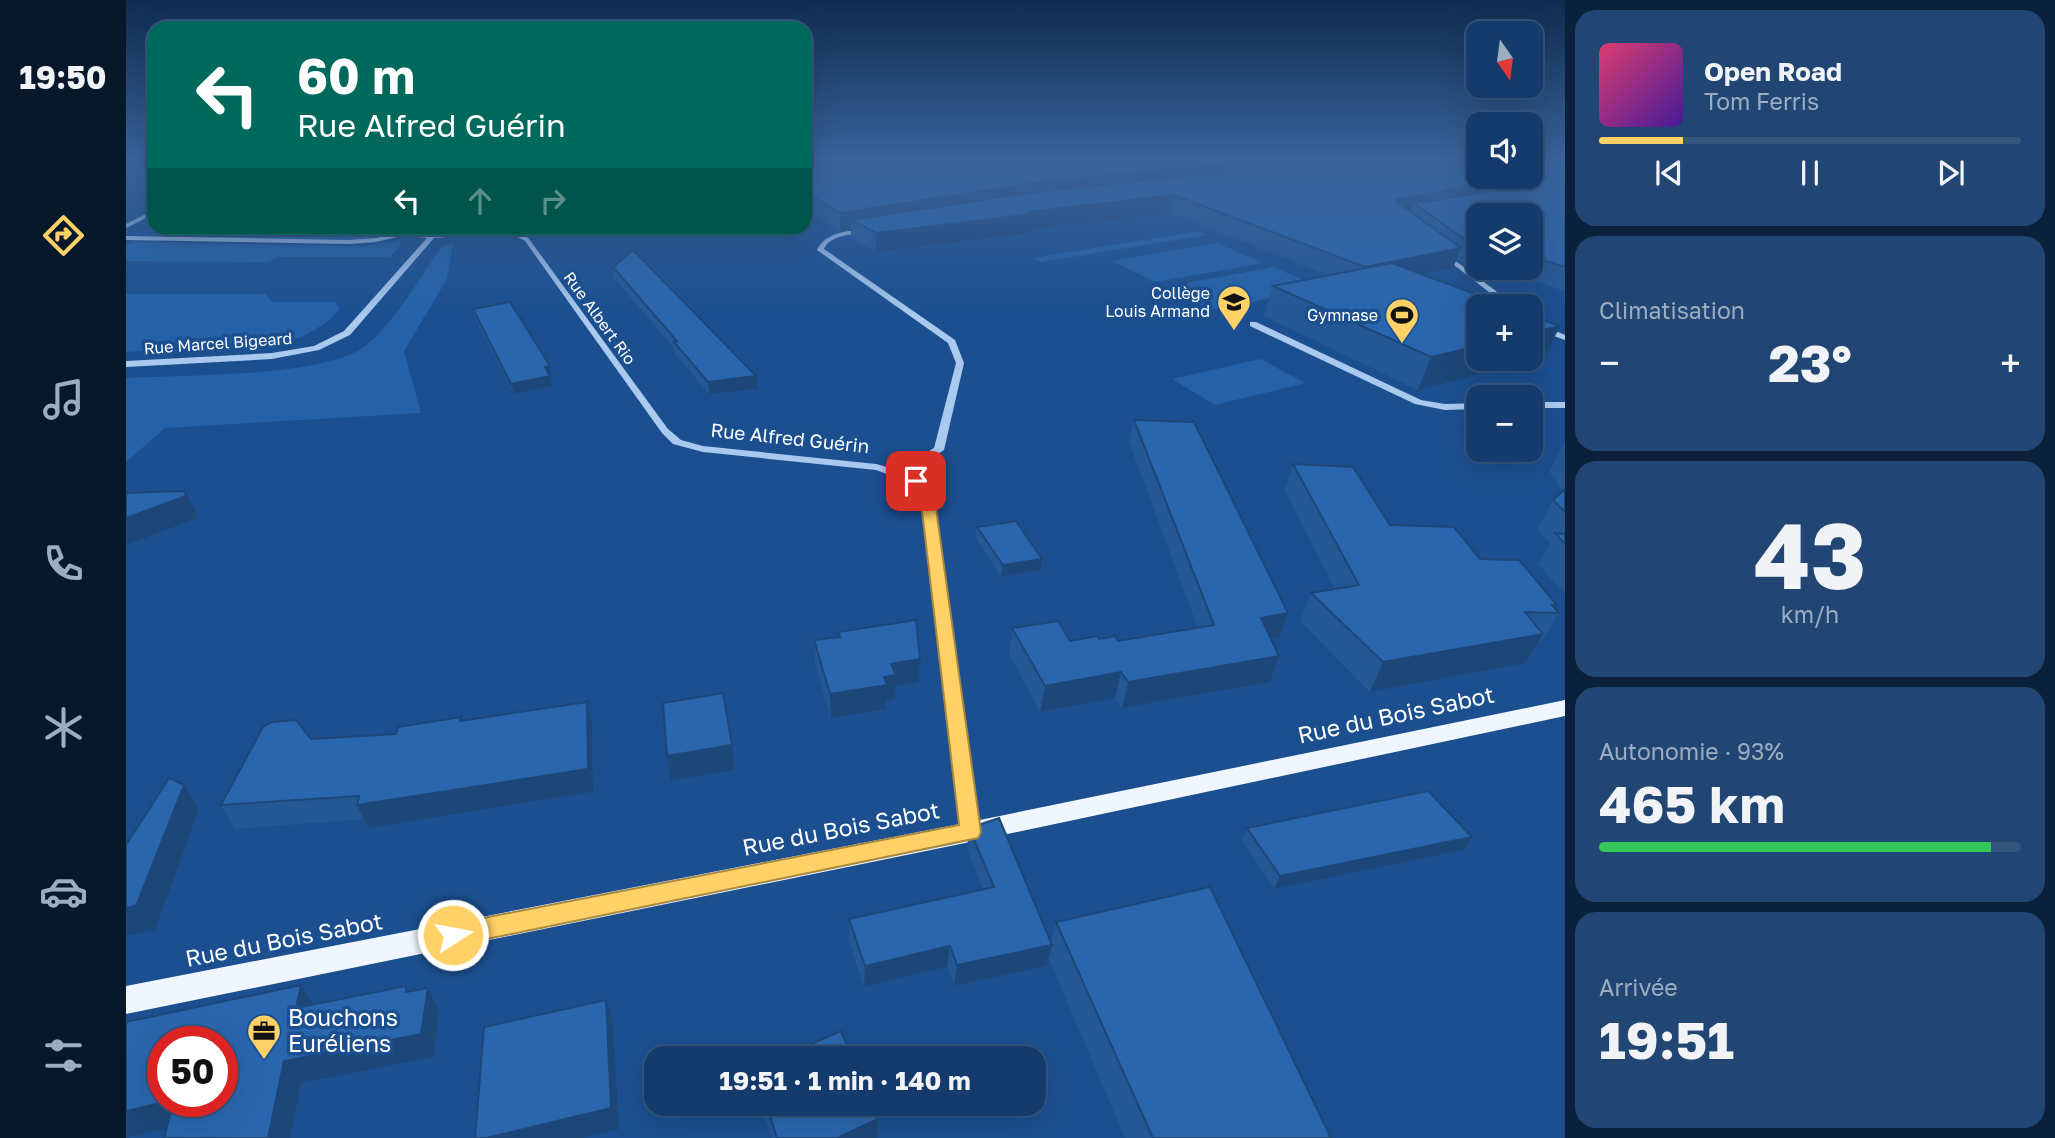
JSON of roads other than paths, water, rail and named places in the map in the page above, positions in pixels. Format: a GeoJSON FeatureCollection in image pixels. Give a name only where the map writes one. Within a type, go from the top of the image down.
{"type":"FeatureCollection","features":[{"type":"Feature","properties":{"kind":"main road","name":"Rue du Bois Sabot"},"geometry":{"type":"LineString","coordinates":[[126,1000],[970,832],[1565,708]]}},
{"type":"Feature","properties":{"kind":"street"},"geometry":{"type":"LineString","coordinates":[[126,226],[147,216]]}},
{"type":"Feature","properties":{"kind":"street"},"geometry":{"type":"LineString","coordinates":[[876,229],[835,236],[822,243],[820,250],[952,342],[960,363],[939,450],[900,473]]}},
{"type":"Feature","properties":{"kind":"street"},"geometry":{"type":"LineString","coordinates":[[126,238],[348,242],[376,240],[389,235]]}},
{"type":"Feature","properties":{"kind":"street"},"geometry":{"type":"LineString","coordinates":[[427,235],[439,235]]}},
{"type":"Feature","properties":{"kind":"street","name":"Rue Albert Rio"},"geometry":{"type":"LineString","coordinates":[[520,235],[527,240],[665,431],[677,442]]}},
{"type":"Feature","properties":{"kind":"street","name":"Rue Marcel Bigeard"},"geometry":{"type":"LineString","coordinates":[[126,364],[272,356],[316,348],[347,333],[432,236]]}},
{"type":"Feature","properties":{"kind":"street"},"geometry":{"type":"LineString","coordinates":[[1438,250],[1497,294]]}},
{"type":"Feature","properties":{"kind":"street"},"geometry":{"type":"LineString","coordinates":[[1253,324],[1418,402],[1446,407],[1466,406]]}},
{"type":"Feature","properties":{"kind":"street"},"geometry":{"type":"LineString","coordinates":[[1543,329],[1565,338]]}},
{"type":"Feature","properties":{"kind":"street"},"geometry":{"type":"LineString","coordinates":[[1543,405],[1565,405]]}},
{"type":"Feature","properties":{"kind":"street","name":"Rue Alfred Guérin"},"geometry":{"type":"LineString","coordinates":[[677,442],[704,449],[876,467],[900,473],[916,481],[927,494],[970,832]]}},
{"type":"Feature","properties":{"kind":"place","name":"Collège Louis Armand"},"geometry":{"type":"Point","coordinates":[1234,332]}},
{"type":"Feature","properties":{"kind":"place","name":"Gymnase"},"geometry":{"type":"Point","coordinates":[1402,345]}},
{"type":"Feature","properties":{"kind":"place","name":"Bouchons Euréliens"},"geometry":{"type":"Point","coordinates":[264,1061]}}]}
